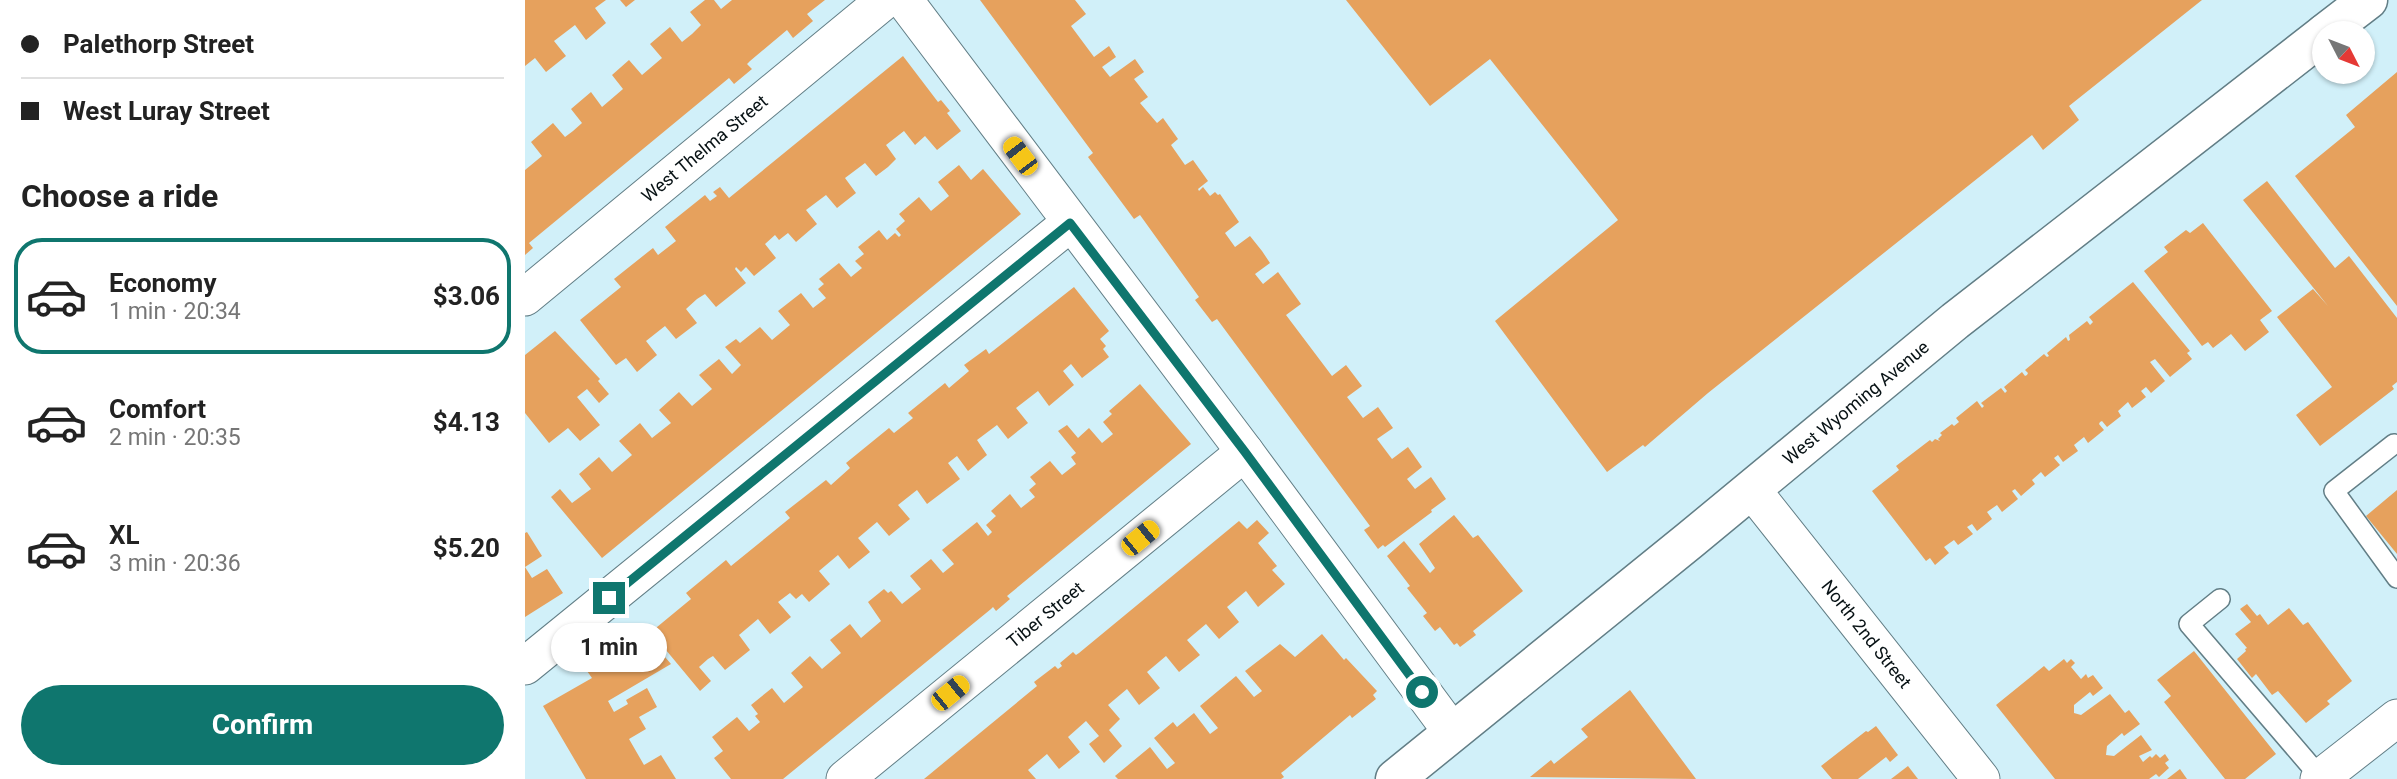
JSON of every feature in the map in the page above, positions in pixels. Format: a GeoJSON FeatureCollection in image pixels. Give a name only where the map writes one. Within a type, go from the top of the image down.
{"type":"FeatureCollection","features":[{"type":"Feature","properties":{"kind":"street","name":"West Thelma Street"},"geometry":{"type":"LineString","coordinates":[[525,297],[885,0]]}},
{"type":"Feature","properties":{"kind":"street"},"geometry":{"type":"LineString","coordinates":[[904,0],[1452,732]]}},
{"type":"Feature","properties":{"kind":"street","name":"West Wyoming Avenue"},"geometry":{"type":"LineString","coordinates":[[2341,21],[2368,0]]}},
{"type":"Feature","properties":{"kind":"street","name":"West Wyoming Avenue"},"geometry":{"type":"LineString","coordinates":[[1395,779],[1752,490],[1955,321],[2312,44]]}},
{"type":"Feature","properties":{"kind":"street"},"geometry":{"type":"LineString","coordinates":[[525,666],[1070,223]]}},
{"type":"Feature","properties":{"kind":"street","name":"Tiber Street"},"geometry":{"type":"LineString","coordinates":[[845,779],[1245,452]]}},
{"type":"Feature","properties":{"kind":"street","name":"North 2nd Street"},"geometry":{"type":"LineString","coordinates":[[1752,490],[1982,779]]}},
{"type":"Feature","properties":{"kind":"street"},"geometry":{"type":"LineString","coordinates":[[2320,778],[2397,718]]}},
{"type":"Feature","properties":{"kind":"lane"},"geometry":{"type":"LineString","coordinates":[[2394,444],[2334,491],[2397,578]]}},
{"type":"Feature","properties":{"kind":"lane"},"geometry":{"type":"LineString","coordinates":[[2220,599],[2189,624],[2320,778]]}},
{"type":"Feature","properties":{"kind":"building"},"geometry":{"type":"Polygon","coordinates":[[[525,0],[606,0],[595,8],[606,23],[586,40],[575,25],[554,41],[566,56],[546,72],[535,58],[525,66],[525,0]]]}},
{"type":"Feature","properties":{"kind":"building"},"geometry":{"type":"Polygon","coordinates":[[[620,0],[635,0],[626,7],[620,0]]]}},
{"type":"Feature","properties":{"kind":"building"},"geometry":{"type":"Polygon","coordinates":[[[705,0],[714,0],[721,9],[732,0],[825,0],[807,14],[813,21],[793,38],[787,30],[747,64],[752,69],[734,84],[729,78],[529,243],[533,248],[525,255],[525,170],[542,156],[531,142],[553,123],[565,137],[573,131],[582,123],[571,109],[591,92],[602,107],[623,89],[612,75],[629,60],[642,75],[662,58],[650,44],[670,27],[682,42],[692,34],[701,25],[690,12],[705,0]]]}},
{"type":"Feature","properties":{"kind":"building"},"geometry":{"type":"Polygon","coordinates":[[[980,0],[1075,0],[1086,14],[1071,26],[1094,57],[1109,46],[1116,57],[1102,67],[1110,77],[1135,59],[1144,72],[1134,79],[1148,97],[1140,103],[1157,123],[1163,118],[1178,139],[1171,145],[1185,165],[1193,160],[1208,181],[1199,191],[1203,187],[1210,196],[1215,192],[1220,194],[1239,222],[1225,233],[1235,247],[1250,236],[1262,251],[1270,263],[1255,274],[1263,284],[1278,272],[1301,304],[1286,315],[1332,376],[1346,365],[1362,386],[1347,397],[1363,418],[1378,407],[1393,428],[1377,439],[1392,459],[1408,447],[1422,467],[1407,479],[1415,489],[1431,477],[1446,499],[1431,510],[1432,512],[1385,547],[1383,545],[1378,549],[1364,530],[1370,526],[1217,319],[1212,322],[1195,300],[1199,297],[1140,215],[1134,219],[1088,157],[1093,153],[980,0]]]}},
{"type":"Feature","properties":{"kind":"building"},"geometry":{"type":"Polygon","coordinates":[[[1346,0],[2202,0],[2069,106],[2079,120],[2043,150],[2032,135],[1708,393],[1645,447],[1643,445],[1607,472],[1495,321],[1618,220],[1490,59],[1430,106],[1346,0]]]}},
{"type":"Feature","properties":{"kind":"building"},"geometry":{"type":"Polygon","coordinates":[[[903,56],[938,102],[941,100],[950,111],[947,113],[961,131],[937,150],[925,136],[915,145],[904,131],[886,145],[896,159],[888,167],[876,176],[865,163],[845,178],[856,193],[837,208],[826,195],[806,210],[817,224],[796,242],[788,233],[779,240],[775,235],[765,244],[776,258],[754,276],[746,267],[741,272],[736,267],[746,283],[716,307],[705,294],[686,309],[697,323],[676,339],[665,326],[646,341],[657,355],[637,372],[626,358],[616,365],[580,320],[621,287],[614,279],[653,248],[658,255],[676,241],[665,227],[705,195],[710,201],[717,196],[713,192],[720,187],[729,198],[903,56]]]}},
{"type":"Feature","properties":{"kind":"building"},"geometry":{"type":"Polygon","coordinates":[[[2397,72],[2397,306],[2295,176],[2355,127],[2346,115],[2397,72]]]}},
{"type":"Feature","properties":{"kind":"building"},"geometry":{"type":"Polygon","coordinates":[[[959,165],[971,180],[983,169],[1021,214],[602,558],[551,497],[560,489],[572,503],[591,489],[579,474],[599,457],[612,472],[632,455],[619,441],[640,423],[652,438],[671,423],[659,410],[679,392],[692,406],[712,389],[699,375],[719,359],[732,374],[741,365],[725,347],[736,339],[740,343],[760,327],[772,340],[790,325],[778,311],[801,293],[813,308],[826,298],[818,289],[824,284],[819,279],[839,263],[851,277],[862,268],[855,261],[864,254],[858,247],[879,230],[887,240],[895,233],[899,237],[901,235],[896,229],[905,221],[899,214],[919,197],[931,211],[949,196],[938,182],[959,165]]]}},
{"type":"Feature","properties":{"kind":"building"},"geometry":{"type":"Polygon","coordinates":[[[2267,181],[2335,268],[2349,256],[2397,318],[2397,382],[2392,386],[2394,389],[2320,446],[2296,415],[2332,387],[2277,317],[2313,289],[2328,306],[2243,200],[2267,181]]]}},
{"type":"Feature","properties":{"kind":"building"},"geometry":{"type":"Polygon","coordinates":[[[2203,223],[2272,311],[2260,320],[2269,332],[2245,351],[2231,334],[2213,348],[2208,342],[2202,346],[2144,271],[2168,252],[2164,247],[2186,230],[2190,233],[2203,223]]]}},
{"type":"Feature","properties":{"kind":"building"},"geometry":{"type":"Polygon","coordinates":[[[2133,282],[2190,351],[2187,353],[2192,359],[2170,377],[2155,359],[2150,362],[2165,381],[2151,393],[2146,387],[2141,391],[2146,397],[2132,408],[2128,402],[2118,411],[2121,416],[2107,427],[2100,422],[2104,430],[2088,443],[2084,437],[2074,445],[2078,451],[2063,462],[2058,455],[2054,458],[2060,465],[2045,477],[2041,472],[2032,480],[2035,484],[2021,496],[2015,489],[2012,491],[2018,499],[2002,512],[1997,505],[1987,512],[1992,519],[1977,531],[1972,524],[1967,527],[1973,534],[1958,545],[1954,540],[1944,547],[1949,553],[1935,565],[1930,558],[1926,561],[1872,491],[1899,470],[1896,466],[1930,440],[1940,441],[1940,433],[1959,422],[1956,418],[1977,401],[1982,408],[1984,406],[1981,403],[2001,388],[2005,393],[2007,391],[2004,387],[2022,372],[2027,375],[2025,370],[2044,354],[2049,356],[2047,353],[2066,337],[2070,340],[2069,335],[2087,321],[2090,325],[2093,322],[2089,317],[2133,282]]]}},
{"type":"Feature","properties":{"kind":"building"},"geometry":{"type":"Polygon","coordinates":[[[1074,287],[1109,331],[1100,339],[1106,346],[1103,349],[1109,357],[1082,378],[1071,364],[1063,371],[1074,385],[1049,406],[1038,391],[1016,408],[1028,423],[1008,439],[997,425],[977,440],[987,455],[968,471],[957,456],[948,463],[960,479],[927,504],[917,490],[898,505],[910,519],[889,536],[877,522],[858,538],[870,552],[849,569],[838,555],[819,571],[830,584],[809,602],[802,594],[796,599],[790,593],[778,602],[791,617],[770,634],[758,619],[739,635],[750,650],[725,670],[713,656],[708,659],[699,667],[711,681],[700,691],[651,632],[691,599],[686,593],[726,560],[731,566],[790,518],[785,512],[826,480],[831,485],[850,468],[846,463],[889,428],[894,433],[913,418],[908,413],[945,383],[949,388],[969,371],[964,365],[986,349],[989,354],[1074,287]]]}},
{"type":"Feature","properties":{"kind":"building"},"geometry":{"type":"Polygon","coordinates":[[[555,331],[600,379],[598,381],[609,394],[599,403],[587,389],[577,397],[600,425],[580,441],[568,428],[549,443],[525,413],[525,355],[555,331]]]}},
{"type":"Feature","properties":{"kind":"building"},"geometry":{"type":"Polygon","coordinates":[[[1140,384],[1191,444],[1007,596],[1010,599],[996,611],[993,607],[783,779],[731,779],[714,758],[723,751],[712,737],[737,717],[749,731],[760,722],[751,705],[772,688],[784,703],[803,687],[791,673],[810,656],[822,669],[841,653],[830,640],[850,624],[861,638],[881,621],[868,602],[884,589],[888,593],[891,591],[902,604],[921,589],[910,576],[931,559],[943,573],[954,564],[942,550],[977,522],[988,536],[992,532],[986,525],[996,516],[991,511],[1010,494],[1021,508],[1035,497],[1029,490],[1036,484],[1030,477],[1050,461],[1062,475],[1076,464],[1071,457],[1076,453],[1058,431],[1067,425],[1078,438],[1089,428],[1102,443],[1113,434],[1103,422],[1112,414],[1109,411],[1140,384]]]}},
{"type":"Feature","properties":{"kind":"building"},"geometry":{"type":"Polygon","coordinates":[[[2397,490],[2397,554],[2366,516],[2397,490]]]}},
{"type":"Feature","properties":{"kind":"building"},"geometry":{"type":"Polygon","coordinates":[[[1454,515],[1473,538],[1478,535],[1523,591],[1473,631],[1476,635],[1460,647],[1457,643],[1454,645],[1440,627],[1435,631],[1423,616],[1427,613],[1407,588],[1410,586],[1387,556],[1404,541],[1430,573],[1435,568],[1419,544],[1454,515]]]}},
{"type":"Feature","properties":{"kind":"building"},"geometry":{"type":"Polygon","coordinates":[[[1257,520],[1269,533],[1258,543],[1277,566],[1272,570],[1285,584],[1258,607],[1246,591],[1227,607],[1239,622],[1219,639],[1206,624],[1187,640],[1200,655],[1179,672],[1166,656],[1147,672],[1160,688],[1139,705],[1127,689],[1108,705],[1120,719],[1109,730],[1122,746],[1104,763],[1089,744],[1099,736],[1086,721],[1068,737],[1080,752],[1059,769],[1047,754],[1028,770],[1036,779],[924,779],[1037,686],[1034,682],[1055,666],[1058,669],[1062,666],[1060,663],[1073,652],[1076,655],[1079,653],[1239,521],[1247,529],[1257,520]]]}},
{"type":"Feature","properties":{"kind":"building"},"geometry":{"type":"Polygon","coordinates":[[[527,532],[542,556],[525,567],[525,533],[527,532]]]}},
{"type":"Feature","properties":{"kind":"building"},"geometry":{"type":"Polygon","coordinates":[[[525,567],[532,578],[547,569],[563,593],[525,617],[525,567]]]}},
{"type":"Feature","properties":{"kind":"building"},"geometry":{"type":"Polygon","coordinates":[[[2247,604],[2257,616],[2260,614],[2268,625],[2289,608],[2303,625],[2308,622],[2352,681],[2327,701],[2330,704],[2306,723],[2278,691],[2272,695],[2256,674],[2252,678],[2237,659],[2247,648],[2235,634],[2251,622],[2240,609],[2247,604]]]}},
{"type":"Feature","properties":{"kind":"building"},"geometry":{"type":"Polygon","coordinates":[[[641,629],[671,664],[608,701],[614,712],[628,704],[626,700],[647,688],[657,707],[639,717],[646,729],[629,739],[644,765],[661,755],[676,779],[586,779],[543,706],[592,678],[587,671],[641,629]]]}},
{"type":"Feature","properties":{"kind":"building"},"geometry":{"type":"Polygon","coordinates":[[[1322,634],[1344,660],[1346,658],[1377,691],[1373,695],[1376,699],[1352,718],[1350,715],[1281,773],[1284,777],[1118,779],[1115,776],[1150,747],[1167,769],[1175,763],[1154,738],[1173,722],[1177,727],[1194,713],[1210,734],[1218,728],[1200,706],[1236,676],[1254,697],[1262,691],[1245,671],[1280,644],[1295,657],[1322,634]]]}},
{"type":"Feature","properties":{"kind":"building"},"geometry":{"type":"Polygon","coordinates":[[[2194,651],[2276,754],[2245,779],[2225,779],[2164,702],[2171,696],[2157,680],[2194,651]]]}},
{"type":"Feature","properties":{"kind":"building"},"geometry":{"type":"Polygon","coordinates":[[[2064,659],[2067,663],[2071,659],[2075,663],[2071,667],[2081,679],[2086,674],[2088,678],[2093,675],[2103,688],[2093,696],[2090,692],[2074,705],[2074,713],[2081,715],[2110,694],[2125,713],[2129,710],[2140,724],[2124,736],[2122,733],[2107,746],[2106,755],[2114,756],[2141,735],[2152,750],[2139,756],[2143,762],[2156,754],[2160,758],[2165,754],[2169,760],[2165,763],[2169,768],[2159,777],[2156,774],[2149,779],[2055,779],[1996,705],[2044,666],[2049,671],[2064,659]]]}},
{"type":"Feature","properties":{"kind":"building"},"geometry":{"type":"Polygon","coordinates":[[[1630,690],[1696,779],[1530,777],[1551,760],[1554,764],[1588,737],[1581,729],[1630,690]]]}},
{"type":"Feature","properties":{"kind":"building"},"geometry":{"type":"Polygon","coordinates":[[[1876,726],[1898,755],[1890,762],[1886,757],[1858,779],[1832,779],[1821,766],[1876,726]]]}},
{"type":"Feature","properties":{"kind":"building"},"geometry":{"type":"Polygon","coordinates":[[[1908,766],[1918,779],[1891,779],[1908,766]]]}},
{"type":"Feature","properties":{"kind":"building"},"geometry":{"type":"Polygon","coordinates":[[[2180,769],[2187,779],[2167,779],[2180,769]]]}},
{"type":"Feature","properties":{"kind":"route"},"geometry":{"type":"LineString","coordinates":[[609,598],[1070,223],[1245,452],[1422,692]]}}]}
